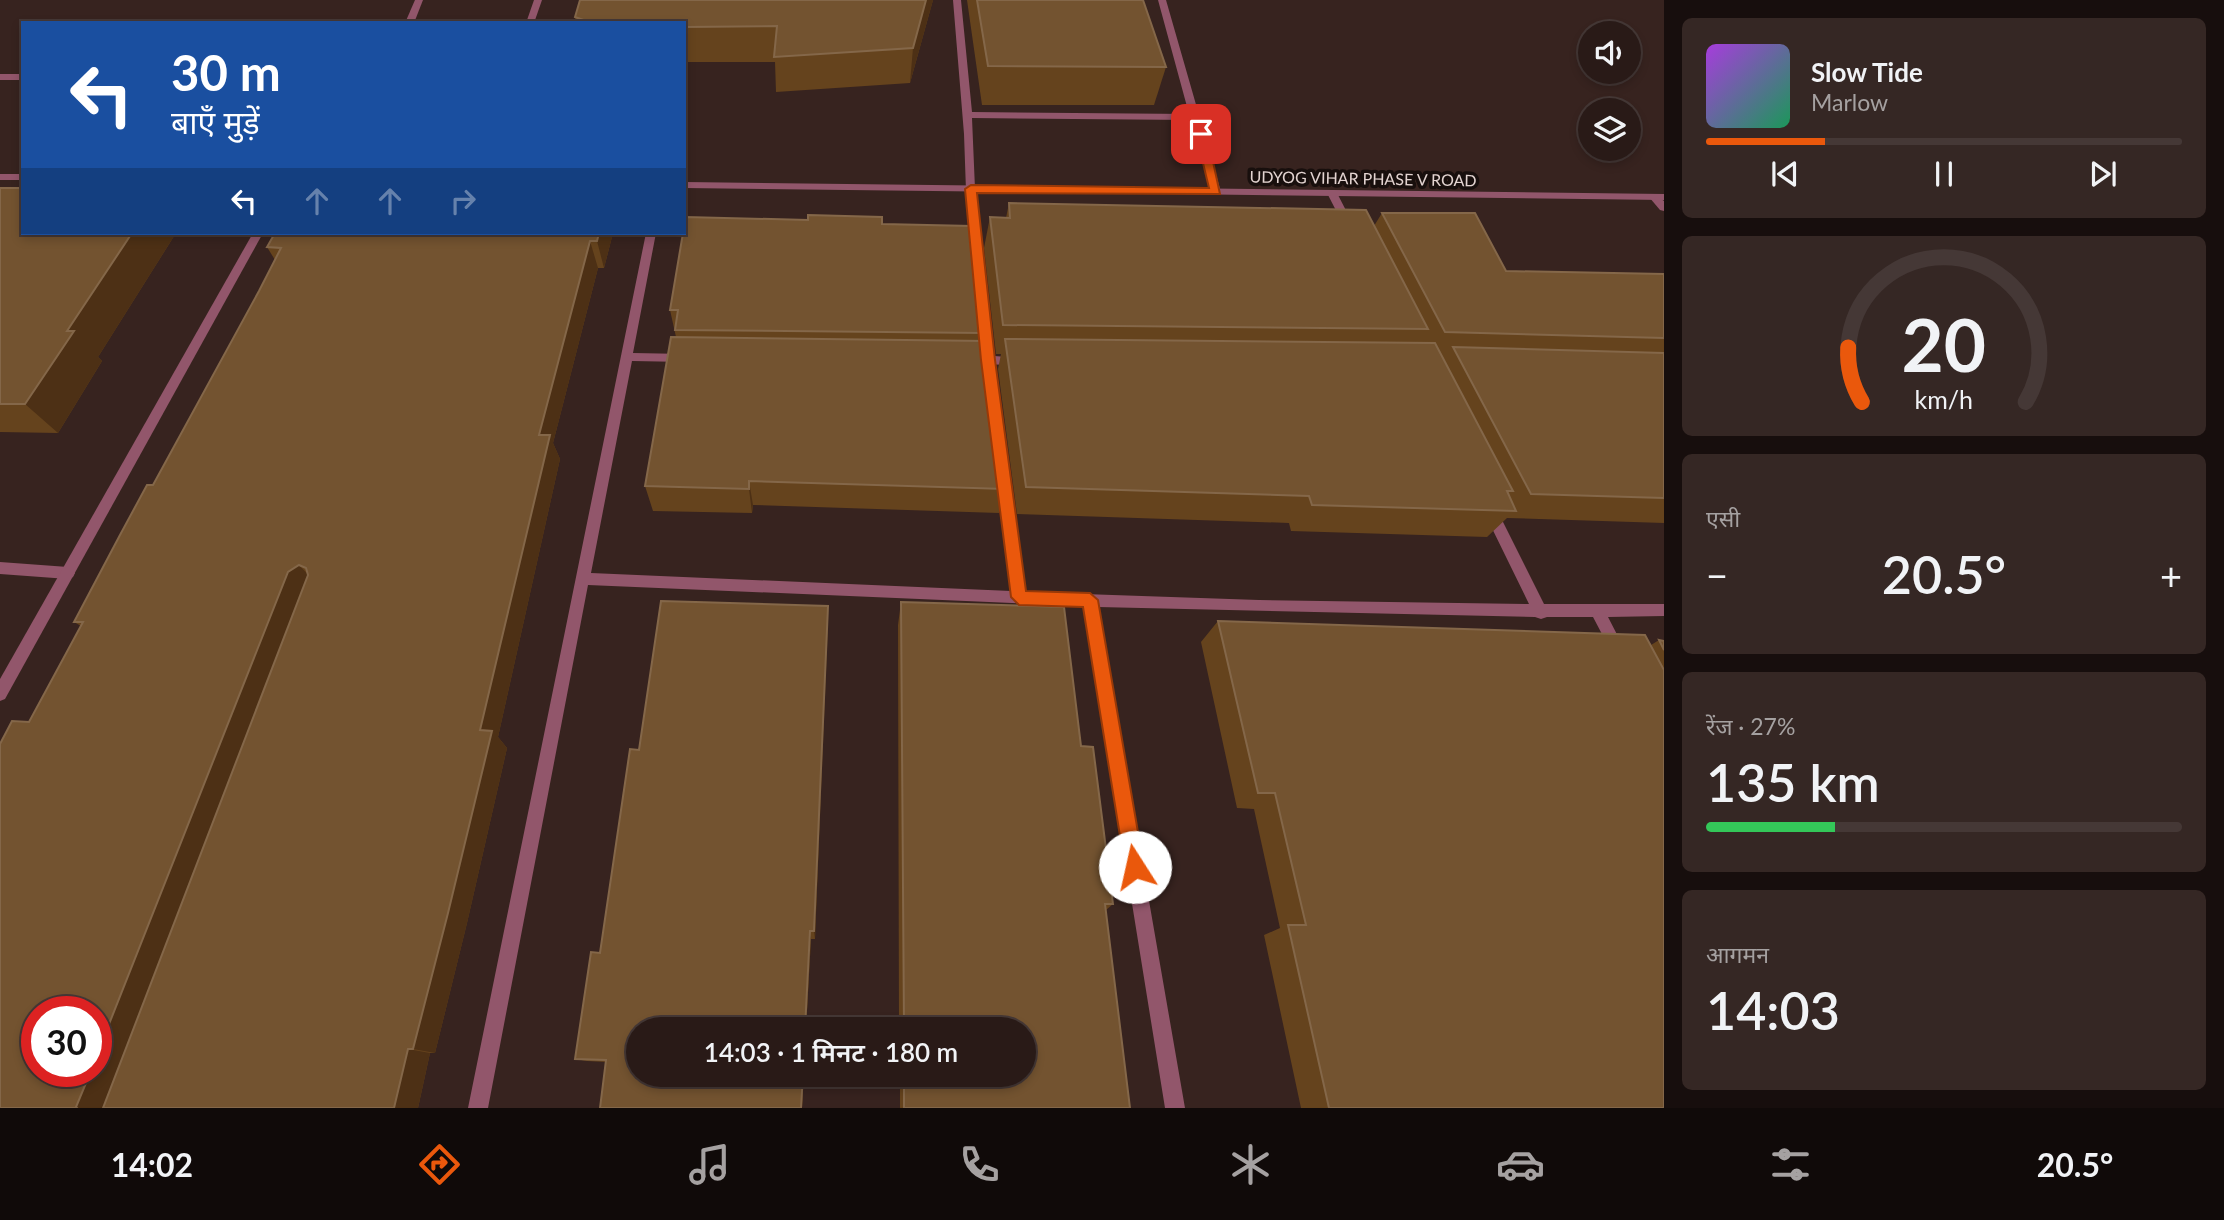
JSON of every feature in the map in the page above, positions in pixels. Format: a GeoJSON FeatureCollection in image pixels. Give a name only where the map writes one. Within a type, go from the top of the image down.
{"type":"FeatureCollection","features":[{"type":"Feature","properties":{"kind":"street"},"geometry":{"type":"LineString","coordinates":[[410,21],[419,0]]}},
{"type":"Feature","properties":{"kind":"street"},"geometry":{"type":"LineString","coordinates":[[531,21],[538,0]]}},
{"type":"Feature","properties":{"kind":"street"},"geometry":{"type":"LineString","coordinates":[[957,0],[968,115],[971,189],[989,367]]}},
{"type":"Feature","properties":{"kind":"street"},"geometry":{"type":"LineString","coordinates":[[1162,0],[1216,192]]}},
{"type":"Feature","properties":{"kind":"street"},"geometry":{"type":"LineString","coordinates":[[0,77],[21,77]]}},
{"type":"Feature","properties":{"kind":"street"},"geometry":{"type":"LineString","coordinates":[[968,115],[1197,117]]}},
{"type":"Feature","properties":{"kind":"street"},"geometry":{"type":"LineString","coordinates":[[0,177],[21,177]]}},
{"type":"Feature","properties":{"kind":"street","name":"UDYOG VIHAR PHASE V ROAD"},"geometry":{"type":"LineString","coordinates":[[686,185],[1659,197]]}},
{"type":"Feature","properties":{"kind":"street"},"geometry":{"type":"LineString","coordinates":[[1332,193],[1354,236]]}},
{"type":"Feature","properties":{"kind":"street"},"geometry":{"type":"LineString","coordinates":[[1659,197],[1664,208]]}},
{"type":"Feature","properties":{"kind":"street"},"geometry":{"type":"LineString","coordinates":[[0,694],[257,235]]}},
{"type":"Feature","properties":{"kind":"street"},"geometry":{"type":"LineString","coordinates":[[478,1108],[651,235]]}},
{"type":"Feature","properties":{"kind":"street"},"geometry":{"type":"LineString","coordinates":[[627,357],[695,358]]}},
{"type":"Feature","properties":{"kind":"street"},"geometry":{"type":"LineString","coordinates":[[960,360],[989,367],[1030,361]]}},
{"type":"Feature","properties":{"kind":"street"},"geometry":{"type":"LineString","coordinates":[[1000,453],[1019,597]]}},
{"type":"Feature","properties":{"kind":"street"},"geometry":{"type":"LineString","coordinates":[[1486,502],[1541,612]]}},
{"type":"Feature","properties":{"kind":"street"},"geometry":{"type":"LineString","coordinates":[[0,568],[68,573]]}},
{"type":"Feature","properties":{"kind":"street"},"geometry":{"type":"LineString","coordinates":[[583,579],[1090,600],[1541,612],[1664,610]]}},
{"type":"Feature","properties":{"kind":"street"},"geometry":{"type":"LineString","coordinates":[[1090,600],[1175,1108]]}},
{"type":"Feature","properties":{"kind":"street"},"geometry":{"type":"LineString","coordinates":[[1598,611],[1622,659]]}},
{"type":"Feature","properties":{"kind":"building"},"geometry":{"type":"Polygon","coordinates":[[[580,0],[926,0],[913,48],[774,57],[777,26],[686,27],[686,21],[586,21],[575,17],[580,0]]]}},
{"type":"Feature","properties":{"kind":"building"},"geometry":{"type":"Polygon","coordinates":[[[977,0],[1143,0],[1166,67],[988,66],[977,0]]]}},
{"type":"Feature","properties":{"kind":"building"},"geometry":{"type":"Polygon","coordinates":[[[0,188],[21,188],[21,235],[131,235],[67,331],[74,331],[25,404],[0,404],[0,188]]]}},
{"type":"Feature","properties":{"kind":"building"},"geometry":{"type":"Polygon","coordinates":[[[1009,203],[1366,210],[1428,329],[1003,325],[990,217],[1010,218],[1009,203]]]}},
{"type":"Feature","properties":{"kind":"building"},"geometry":{"type":"Polygon","coordinates":[[[1382,213],[1475,213],[1506,271],[1664,274],[1664,338],[1445,332],[1382,213]]]}},
{"type":"Feature","properties":{"kind":"building"},"geometry":{"type":"Polygon","coordinates":[[[808,215],[882,217],[882,224],[972,226],[983,333],[675,330],[678,310],[670,310],[683,235],[686,235],[686,217],[808,220],[808,215]]]}},
{"type":"Feature","properties":{"kind":"building"},"geometry":{"type":"Polygon","coordinates":[[[274,235],[598,235],[597,241],[590,241],[539,435],[550,435],[480,730],[492,731],[413,1049],[408,1049],[394,1108],[103,1108],[308,575],[306,568],[299,565],[288,572],[112,1017],[112,996],[21,996],[21,1087],[84,1087],[77,1108],[0,1108],[0,744],[12,721],[29,722],[83,622],[74,622],[147,485],[153,485],[281,248],[267,247],[274,235]]]}},
{"type":"Feature","properties":{"kind":"building"},"geometry":{"type":"Polygon","coordinates":[[[671,337],[986,341],[1005,489],[749,481],[749,489],[645,486],[671,337]]]}},
{"type":"Feature","properties":{"kind":"building"},"geometry":{"type":"Polygon","coordinates":[[[1005,339],[1435,343],[1513,491],[1507,491],[1516,511],[1312,505],[1309,496],[1026,487],[1005,339]]]}},
{"type":"Feature","properties":{"kind":"building"},"geometry":{"type":"Polygon","coordinates":[[[1453,347],[1664,353],[1664,498],[1531,494],[1453,347]]]}},
{"type":"Feature","properties":{"kind":"building"},"geometry":{"type":"Polygon","coordinates":[[[661,601],[828,606],[814,931],[810,931],[806,1017],[626,1017],[626,1087],[802,1087],[801,1108],[600,1108],[606,1060],[575,1059],[591,952],[600,953],[630,749],[639,750],[661,601]]]}},
{"type":"Feature","properties":{"kind":"building"},"geometry":{"type":"Polygon","coordinates":[[[901,602],[1064,607],[1081,746],[1093,747],[1113,904],[1105,904],[1130,1108],[904,1108],[904,1087],[1036,1087],[1036,1017],[904,1017],[901,602]]]}},
{"type":"Feature","properties":{"kind":"building"},"geometry":{"type":"Polygon","coordinates":[[[1218,621],[1645,635],[1664,670],[1664,1108],[1329,1108],[1288,925],[1306,925],[1275,793],[1258,793],[1218,621]]]}},
{"type":"Feature","properties":{"kind":"route"},"geometry":{"type":"LineString","coordinates":[[1135,867],[1090,600],[1019,597],[988,360],[971,189],[1216,192],[1201,134]]}}]}
